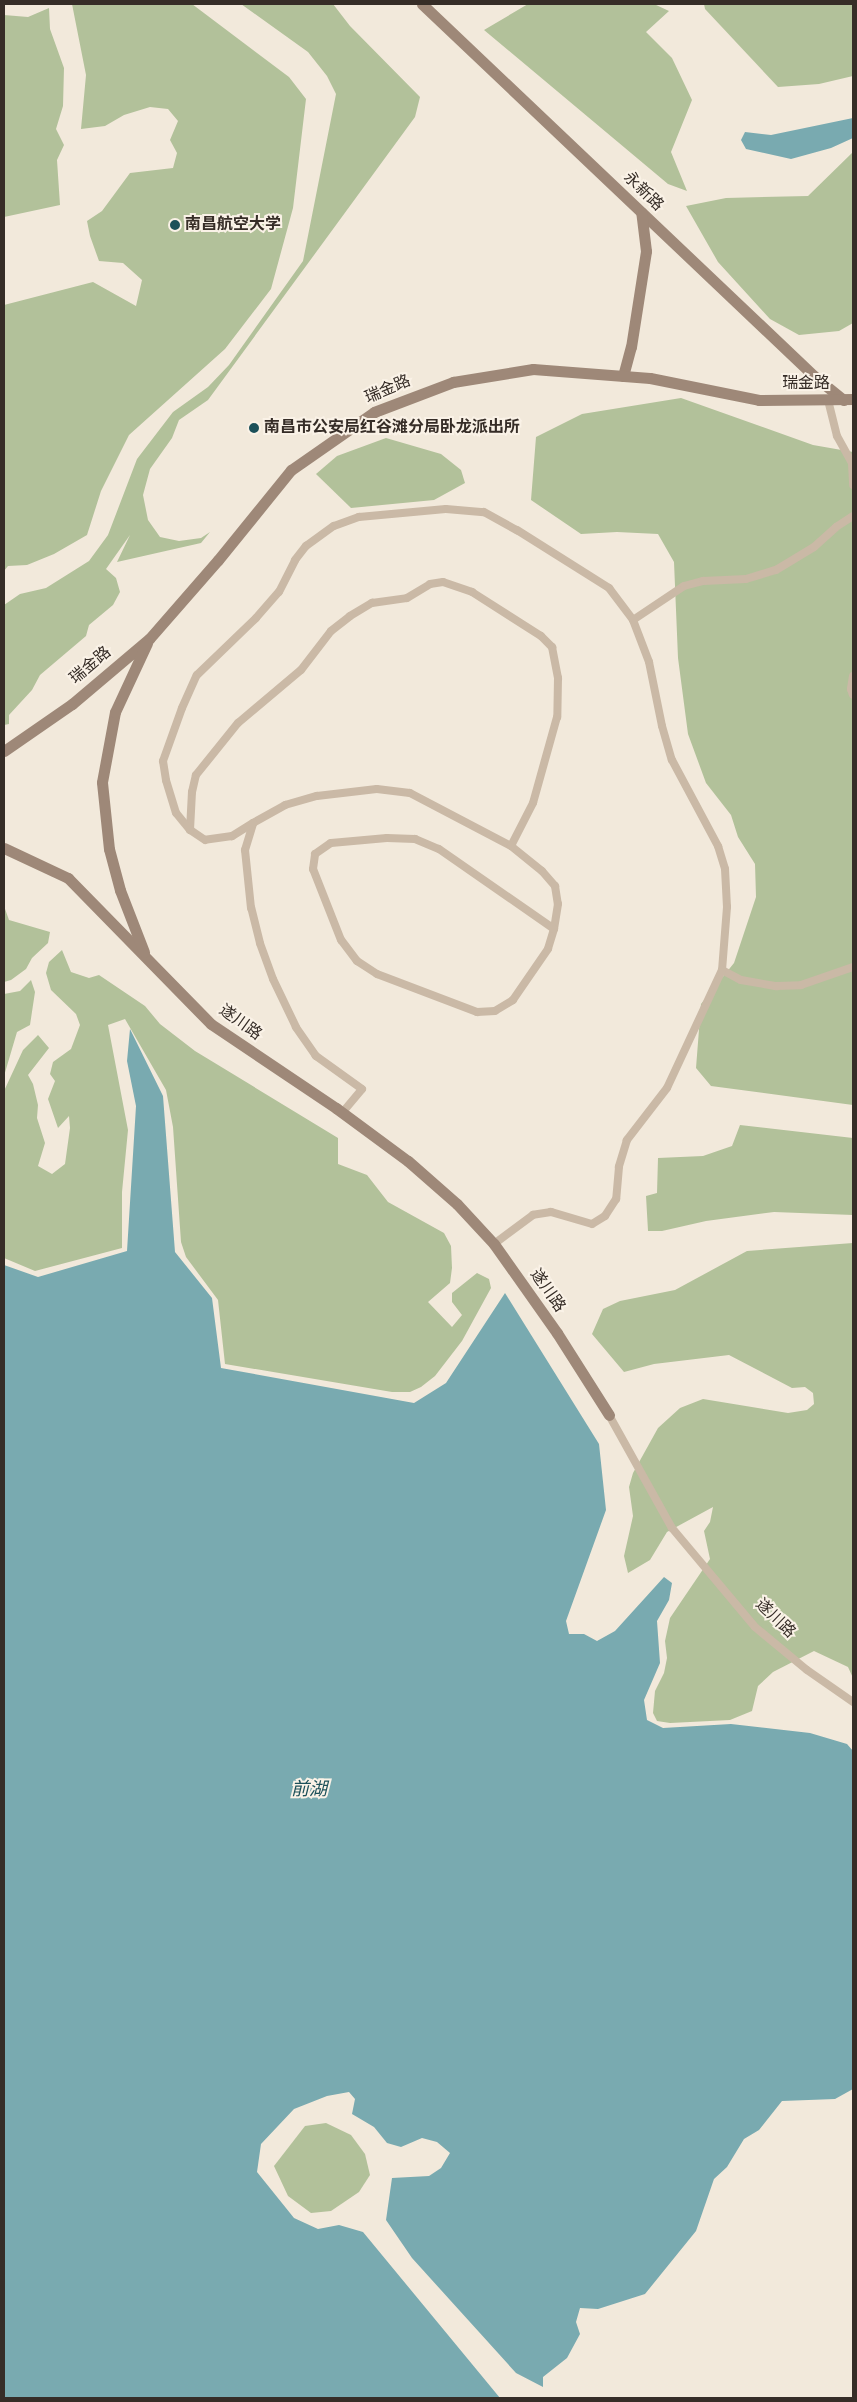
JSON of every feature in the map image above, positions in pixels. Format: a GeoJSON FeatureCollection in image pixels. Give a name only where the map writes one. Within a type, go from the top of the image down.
{"type":"FeatureCollection","features":[{"type":"Feature","properties":{"kind":"street","name":"永新路"},"geometry":{"type":"LineString","coordinates":[[422,4],[814,376],[849,399]]}},
{"type":"Feature","properties":{"kind":"street"},"geometry":{"type":"LineString","coordinates":[[622,376],[631,347],[646,251],[641,212]]}},
{"type":"Feature","properties":{"kind":"street","name":"瑞金路"},"geometry":{"type":"LineString","coordinates":[[4,751],[72,704],[148,639],[218,560],[291,470],[374,412],[453,382],[533,369],[650,378],[759,400],[849,399]]}},
{"type":"Feature","properties":{"kind":"street"},"geometry":{"type":"LineString","coordinates":[[828,400],[837,436],[852,463],[853,485]]}},
{"type":"Feature","properties":{"kind":"street"},"geometry":{"type":"LineString","coordinates":[[494,1244],[533,1215],[551,1212],[592,1224],[605,1216],[616,1198],[619,1166],[627,1140],[667,1088],[722,970],[727,907],[725,869],[718,846],[672,760],[662,726],[649,662],[633,620],[609,588],[518,530],[484,512],[446,509],[407,512],[359,517],[334,526],[306,546],[295,560],[279,592],[256,618],[197,675],[182,708],[163,761],[166,780],[176,813],[190,830],[205,840],[232,836],[285,805],[309,798],[377,789],[410,793],[511,846],[542,871],[555,886],[558,904],[554,928],[548,949],[512,1000],[495,1011],[477,1012],[377,974],[357,961],[341,940],[313,869],[316,854],[331,843],[387,838],[414,839],[439,849],[554,928]]}},
{"type":"Feature","properties":{"kind":"street"},"geometry":{"type":"LineString","coordinates":[[633,620],[684,586],[703,581],[746,579],[776,570],[814,548],[836,527],[853,516]]}},
{"type":"Feature","properties":{"kind":"street"},"geometry":{"type":"LineString","coordinates":[[190,830],[192,792],[196,775],[238,723],[301,670],[332,631],[350,616],[372,603],[407,598],[430,584],[444,582],[472,592],[541,636],[552,647],[558,678],[557,717],[533,803],[511,846]]}},
{"type":"Feature","properties":{"kind":"street","name":"遂川路"},"geometry":{"type":"LineString","coordinates":[[147,959],[120,890],[109,849],[102,782],[115,712],[148,639]]}},
{"type":"Feature","properties":{"kind":"street"},"geometry":{"type":"LineString","coordinates":[[853,676],[851,689],[853,695]]}},
{"type":"Feature","properties":{"kind":"street"},"geometry":{"type":"LineString","coordinates":[[253,823],[245,850],[251,908],[260,943],[273,979],[296,1027],[316,1056],[362,1089],[342,1113]]}},
{"type":"Feature","properties":{"kind":"street","name":"遂川路"},"geometry":{"type":"LineString","coordinates":[[4,848],[68,878],[212,1024],[342,1113],[408,1161],[457,1204],[494,1244],[557,1333],[609,1415],[672,1528],[755,1627],[807,1670],[853,1702]]}},
{"type":"Feature","properties":{"kind":"street"},"geometry":{"type":"LineString","coordinates":[[722,970],[740,980],[776,986],[801,985],[853,967]]}},
{"type":"Feature","properties":{"kind":"green space"},"geometry":{"type":"Polygon","coordinates":[[[72,4],[192,4],[289,77],[306,99],[293,208],[271,289],[225,349],[129,435],[101,491],[87,535],[54,554],[27,565],[8,566],[4,571],[4,305],[93,282],[136,306],[142,280],[123,263],[99,261],[87,221],[102,211],[130,173],[173,168],[177,153],[170,140],[178,121],[168,109],[150,107],[124,115],[105,126],[81,129],[86,75],[72,4]]]}},
{"type":"Feature","properties":{"kind":"green space"},"geometry":{"type":"Polygon","coordinates":[[[241,4],[333,4],[350,26],[420,97],[415,117],[208,400],[179,420],[172,438],[150,469],[143,495],[148,520],[160,537],[179,541],[201,538],[210,532],[201,543],[117,562],[130,535],[106,569],[116,578],[120,592],[113,605],[89,625],[86,636],[40,675],[32,690],[9,715],[9,724],[4,725],[4,605],[20,594],[46,588],[89,561],[108,535],[137,459],[173,412],[208,387],[229,365],[303,261],[336,94],[327,76],[308,52],[241,4]]]}},
{"type":"Feature","properties":{"kind":"green space"},"geometry":{"type":"Polygon","coordinates":[[[528,4],[654,4],[669,11],[646,32],[672,58],[692,100],[671,152],[687,191],[668,184],[484,30],[528,4]]]}},
{"type":"Feature","properties":{"kind":"green space"},"geometry":{"type":"Polygon","coordinates":[[[704,4],[853,4],[853,76],[819,84],[778,87],[705,9],[704,4]]]}},
{"type":"Feature","properties":{"kind":"green space"},"geometry":{"type":"Polygon","coordinates":[[[49,8],[50,29],[64,68],[63,106],[56,129],[64,145],[57,160],[60,205],[4,217],[4,15],[28,17],[49,8]]]}},
{"type":"Feature","properties":{"kind":"green space"},"geometry":{"type":"Polygon","coordinates":[[[853,152],[853,323],[839,331],[799,335],[770,319],[718,262],[686,206],[726,198],[808,196],[853,152]]]}},
{"type":"Feature","properties":{"kind":"green space"},"geometry":{"type":"Polygon","coordinates":[[[681,398],[813,445],[853,452],[853,1105],[711,1086],[696,1068],[701,1004],[734,963],[756,897],[755,864],[738,837],[731,815],[706,783],[688,734],[678,658],[674,562],[658,534],[617,532],[581,534],[531,500],[536,437],[582,414],[681,398]]]}},
{"type":"Feature","properties":{"kind":"green space"},"geometry":{"type":"Polygon","coordinates":[[[386,438],[441,454],[461,470],[465,483],[434,500],[351,508],[316,474],[337,456],[386,438]]]}},
{"type":"Feature","properties":{"kind":"green space"},"geometry":{"type":"Polygon","coordinates":[[[4,906],[9,920],[50,932],[48,943],[32,958],[26,969],[11,980],[4,982],[4,906]]]}},
{"type":"Feature","properties":{"kind":"green space"},"geometry":{"type":"Polygon","coordinates":[[[62,950],[71,972],[89,978],[99,975],[145,1006],[160,1024],[195,1051],[338,1138],[338,1164],[367,1175],[388,1202],[444,1233],[451,1246],[452,1268],[450,1283],[428,1302],[452,1327],[462,1315],[452,1302],[452,1293],[477,1273],[489,1279],[491,1288],[462,1341],[435,1376],[421,1387],[410,1392],[392,1392],[225,1364],[218,1300],[186,1257],[181,1242],[173,1127],[166,1090],[125,1019],[108,1025],[128,1130],[122,1192],[122,1248],[35,1271],[4,1258],[4,1091],[23,1050],[38,1035],[49,1048],[28,1075],[33,1084],[38,1105],[37,1118],[45,1143],[38,1166],[52,1174],[65,1164],[70,1128],[69,1116],[58,1128],[48,1099],[55,1081],[50,1074],[53,1062],[71,1049],[80,1025],[76,1014],[51,990],[46,973],[49,962],[62,950]]]}},
{"type":"Feature","properties":{"kind":"green space"},"geometry":{"type":"Polygon","coordinates":[[[31,980],[35,992],[30,1025],[17,1032],[4,1076],[4,994],[20,991],[31,980]]]}},
{"type":"Feature","properties":{"kind":"green space"},"geometry":{"type":"Polygon","coordinates":[[[740,1125],[853,1138],[853,1215],[774,1212],[706,1221],[662,1231],[648,1231],[646,1196],[657,1193],[658,1158],[703,1156],[732,1146],[740,1125]]]}},
{"type":"Feature","properties":{"kind":"green space"},"geometry":{"type":"Polygon","coordinates":[[[853,1243],[853,1678],[848,1667],[814,1651],[773,1672],[758,1686],[752,1711],[730,1720],[670,1723],[657,1721],[653,1713],[655,1691],[664,1673],[667,1658],[665,1641],[670,1618],[710,1559],[704,1531],[710,1522],[713,1507],[667,1532],[650,1560],[628,1573],[624,1556],[633,1516],[629,1487],[633,1473],[658,1428],[680,1408],[703,1399],[788,1413],[807,1410],[814,1404],[813,1393],[805,1387],[792,1388],[729,1355],[654,1364],[624,1372],[592,1334],[603,1309],[620,1301],[675,1290],[747,1251],[853,1243]]]}},
{"type":"Feature","properties":{"kind":"green space"},"geometry":{"type":"Polygon","coordinates":[[[326,2123],[351,2135],[365,2154],[370,2175],[359,2192],[331,2211],[311,2213],[288,2196],[274,2166],[305,2126],[326,2123]]]}},
{"type":"Feature","properties":{"kind":"water"},"geometry":{"type":"Polygon","coordinates":[[[853,118],[853,138],[831,148],[791,159],[746,149],[741,140],[745,132],[771,135],[853,118]]]}},
{"type":"Feature","properties":{"kind":"water","name":"前湖"},"geometry":{"type":"Polygon","coordinates":[[[130,1029],[163,1096],[175,1252],[212,1298],[221,1368],[414,1403],[446,1383],[505,1293],[599,1444],[606,1510],[566,1621],[569,1634],[584,1634],[597,1641],[615,1631],[664,1577],[672,1583],[669,1600],[657,1621],[660,1663],[644,1700],[647,1720],[663,1728],[731,1724],[810,1733],[847,1744],[853,1751],[853,2089],[835,2099],[782,2101],[759,2130],[744,2139],[727,2167],[714,2179],[696,2231],[645,2294],[598,2309],[580,2308],[576,2322],[580,2334],[567,2358],[543,2377],[543,2387],[516,2373],[412,2258],[386,2220],[392,2178],[429,2176],[441,2168],[450,2153],[437,2142],[422,2138],[401,2147],[387,2143],[374,2127],[352,2114],[355,2099],[349,2092],[327,2096],[294,2109],[261,2144],[257,2172],[294,2218],[318,2229],[339,2225],[363,2232],[500,2398],[4,2398],[4,1265],[38,1277],[127,1251],[136,1106],[127,1061],[130,1029]]]}},
{"type":"Feature","properties":{"kind":"place","name":"南昌航空大学"},"geometry":{"type":"Point","coordinates":[175,225]}},
{"type":"Feature","properties":{"kind":"place","name":"南昌市公安局红谷滩分局卧龙派出所"},"geometry":{"type":"Point","coordinates":[254,428]}}]}
